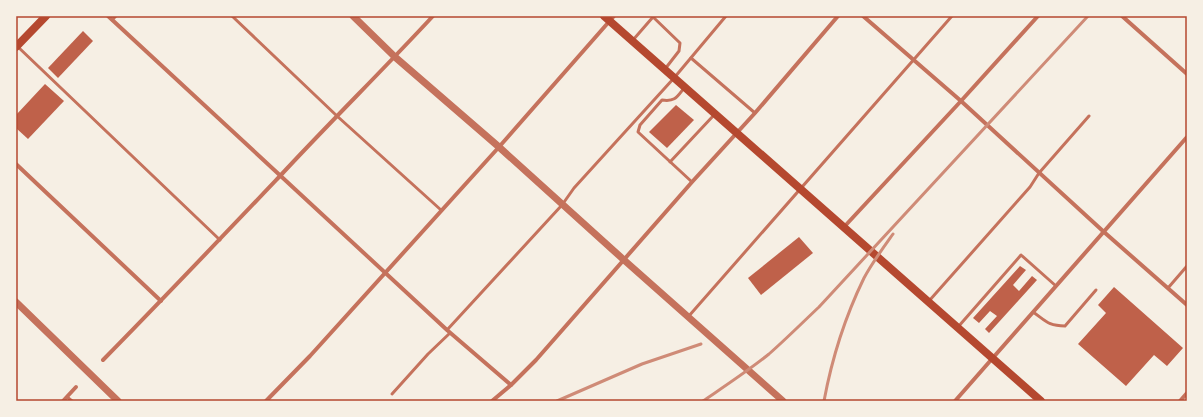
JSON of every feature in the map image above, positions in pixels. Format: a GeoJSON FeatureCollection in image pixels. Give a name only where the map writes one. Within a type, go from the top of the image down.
{"type":"FeatureCollection","features":[{"type":"Feature","properties":{"kind":"main road"},"geometry":{"type":"LineString","coordinates":[[16,46],[46,16]]}},
{"type":"Feature","properties":{"kind":"main road"},"geometry":{"type":"LineString","coordinates":[[609,18],[632,41],[685,88],[1041,401]]}},
{"type":"Feature","properties":{"kind":"street"},"geometry":{"type":"LineString","coordinates":[[108,16],[114,18],[448,332],[511,385]]}},
{"type":"Feature","properties":{"kind":"street"},"geometry":{"type":"LineString","coordinates":[[353,16],[395,57],[499,147],[688,318],[783,401]]}},
{"type":"Feature","properties":{"kind":"street"},"geometry":{"type":"LineString","coordinates":[[103,360],[220,240],[280,175],[433,16]]}},
{"type":"Feature","properties":{"kind":"street"},"geometry":{"type":"LineString","coordinates":[[492,401],[511,385],[536,360],[692,182],[755,113],[838,16]]}},
{"type":"Feature","properties":{"kind":"street"},"geometry":{"type":"LineString","coordinates":[[863,16],[961,101],[1104,232],[1187,304]]}},
{"type":"Feature","properties":{"kind":"street"},"geometry":{"type":"LineString","coordinates":[[844,227],[1038,16]]}},
{"type":"Feature","properties":{"kind":"street"},"geometry":{"type":"LineString","coordinates":[[1122,16],[1187,74]]}},
{"type":"Feature","properties":{"kind":"street"},"geometry":{"type":"LineString","coordinates":[[266,401],[310,356],[440,210],[499,147],[609,18]]}},
{"type":"Feature","properties":{"kind":"street"},"geometry":{"type":"LineString","coordinates":[[955,401],[1187,137]]}},
{"type":"Feature","properties":{"kind":"street"},"geometry":{"type":"LineString","coordinates":[[16,164],[161,301]]}},
{"type":"Feature","properties":{"kind":"street"},"geometry":{"type":"LineString","coordinates":[[16,302],[118,401]]}},
{"type":"Feature","properties":{"kind":"street"},"geometry":{"type":"LineString","coordinates":[[63,401],[76,387]]}},
{"type":"Feature","properties":{"kind":"street"},"geometry":{"type":"LineString","coordinates":[[1180,401],[1187,393]]}},
{"type":"Feature","properties":{"kind":"lane"},"geometry":{"type":"LineString","coordinates":[[232,16],[440,210]]}},
{"type":"Feature","properties":{"kind":"lane"},"geometry":{"type":"LineString","coordinates":[[392,394],[562,205],[579,183],[674,78],[726,16]]}},
{"type":"Feature","properties":{"kind":"lane"},"geometry":{"type":"LineString","coordinates":[[688,318],[952,16]]}},
{"type":"Feature","properties":{"kind":"lane"},"geometry":{"type":"LineString","coordinates":[[632,41],[652,17],[680,43],[679,51],[665,69]]}},
{"type":"Feature","properties":{"kind":"lane"},"geometry":{"type":"LineString","coordinates":[[16,46],[220,240]]}},
{"type":"Feature","properties":{"kind":"lane"},"geometry":{"type":"LineString","coordinates":[[691,58],[755,113]]}},
{"type":"Feature","properties":{"kind":"lane"},"geometry":{"type":"LineString","coordinates":[[685,88],[675,99],[667,101],[662,100],[640,125],[638,132],[692,182]]}},
{"type":"Feature","properties":{"kind":"lane"},"geometry":{"type":"LineString","coordinates":[[670,162],[715,114]]}},
{"type":"Feature","properties":{"kind":"lane"},"geometry":{"type":"LineString","coordinates":[[929,302],[1030,187],[1040,173],[1089,116]]}},
{"type":"Feature","properties":{"kind":"lane"},"geometry":{"type":"LineString","coordinates":[[957,327],[1021,255],[1056,286]]}},
{"type":"Feature","properties":{"kind":"lane"},"geometry":{"type":"LineString","coordinates":[[1168,288],[1187,266]]}},
{"type":"Feature","properties":{"kind":"lane"},"geometry":{"type":"LineString","coordinates":[[1033,312],[1050,325],[1065,326],[1096,290]]}},
{"type":"Feature","properties":{"kind":"lane"},"geometry":{"type":"LineString","coordinates":[[67,397],[72,401]]}},
{"type":"Feature","properties":{"kind":"building"},"geometry":{"type":"Polygon","coordinates":[[[83,31],[93,41],[58,78],[48,68],[83,31]]]}},
{"type":"Feature","properties":{"kind":"building"},"geometry":{"type":"Polygon","coordinates":[[[45,84],[64,101],[28,139],[16,128],[16,115],[45,84]]]}},
{"type":"Feature","properties":{"kind":"building"},"geometry":{"type":"Polygon","coordinates":[[[676,105],[694,120],[667,148],[649,132],[676,105]]]}},
{"type":"Feature","properties":{"kind":"building"},"geometry":{"type":"Polygon","coordinates":[[[799,237],[813,253],[761,295],[748,278],[799,237]]]}},
{"type":"Feature","properties":{"kind":"building"},"geometry":{"type":"Polygon","coordinates":[[[1020,266],[1026,270],[1013,285],[1019,291],[1032,276],[1037,280],[989,333],[985,329],[997,316],[990,311],[979,323],[973,318],[1020,266]]]}},
{"type":"Feature","properties":{"kind":"building"},"geometry":{"type":"Polygon","coordinates":[[[1114,287],[1183,348],[1167,366],[1154,355],[1126,386],[1078,344],[1106,313],[1098,305],[1114,287]]]}},
{"type":"Feature","properties":{"kind":"railway"},"geometry":{"type":"LineString","coordinates":[[703,401],[769,354],[819,307],[1088,16]]}},
{"type":"Feature","properties":{"kind":"railway"},"geometry":{"type":"LineString","coordinates":[[824,401],[835,353],[857,293],[867,272],[893,234]]}},
{"type":"Feature","properties":{"kind":"railway"},"geometry":{"type":"LineString","coordinates":[[557,401],[642,364],[701,344]]}}]}
